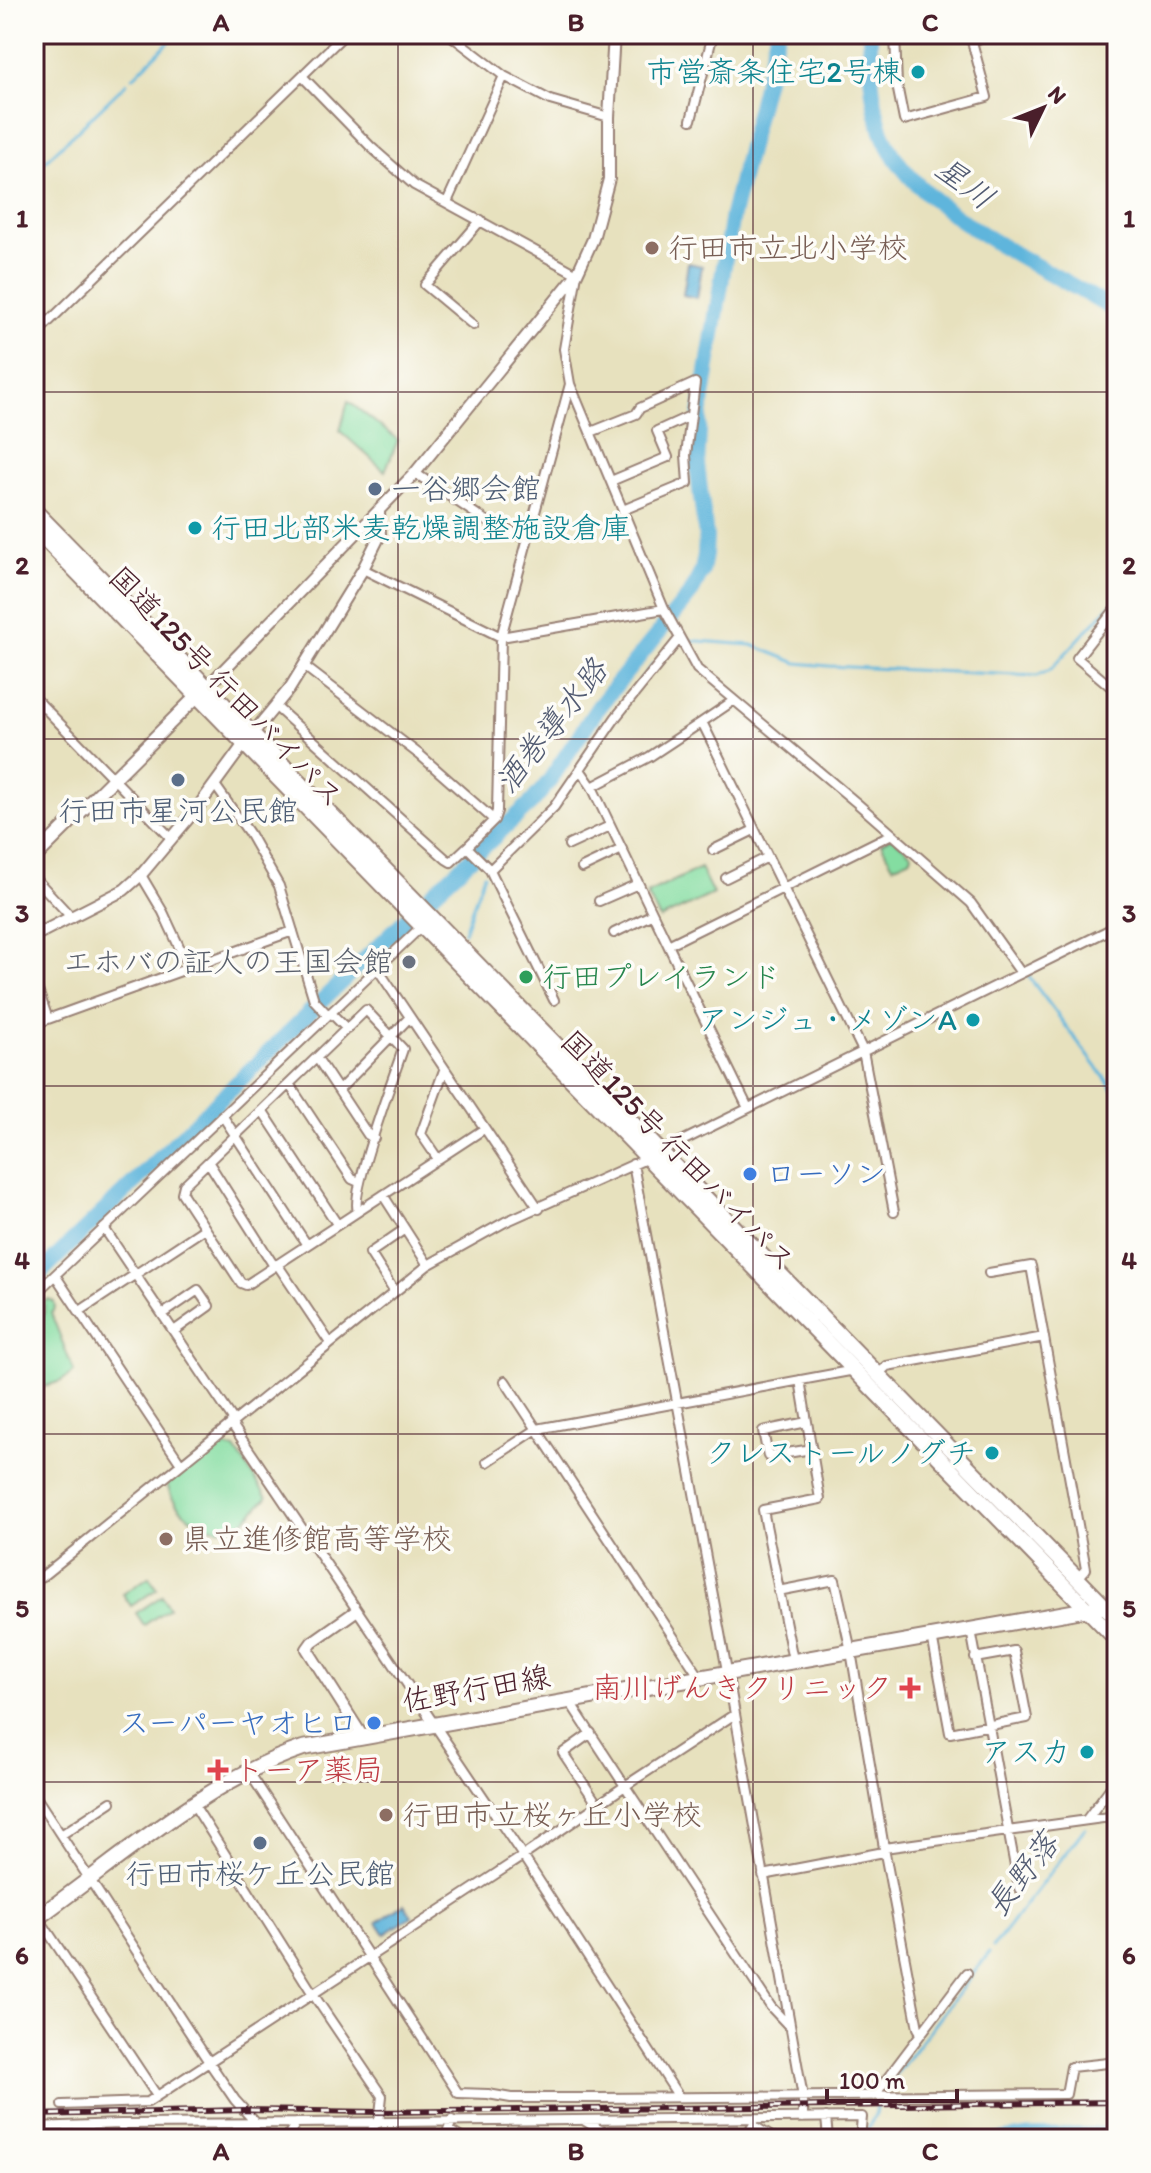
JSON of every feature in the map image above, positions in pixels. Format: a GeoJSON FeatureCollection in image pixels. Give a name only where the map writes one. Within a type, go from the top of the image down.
{"type":"FeatureCollection","features":[{"type":"Feature","properties":{"kind":"main road","name":"国道125号 行田バイパス"},"geometry":{"type":"LineString","coordinates":[[34,510],[202,691]]}},
{"type":"Feature","properties":{"kind":"main road","name":"国道125号 行田バイパス"},"geometry":{"type":"LineString","coordinates":[[34,528],[249,738],[647,1158],[1117,1640]]}},
{"type":"Feature","properties":{"kind":"main road"},"geometry":{"type":"LineString","coordinates":[[34,858],[202,691]]}},
{"type":"Feature","properties":{"kind":"main road","name":"国道125号 行田バイパス"},"geometry":{"type":"LineString","coordinates":[[647,1158],[877,1375],[1077,1579],[1110,1605],[1117,1619]]}},
{"type":"Feature","properties":{"kind":"main road","name":"佐野行田線"},"geometry":{"type":"LineString","coordinates":[[36,1918],[194,1805],[248,1771],[303,1748],[1110,1605]]}},
{"type":"Feature","properties":{"kind":"street"},"geometry":{"type":"LineString","coordinates":[[34,336],[345,34]]}},
{"type":"Feature","properties":{"kind":"street"},"geometry":{"type":"LineString","coordinates":[[449,34],[504,76],[550,100],[609,117]]}},
{"type":"Feature","properties":{"kind":"street"},"geometry":{"type":"LineString","coordinates":[[202,691],[415,473],[577,274],[593,239],[609,179],[614,34]]}},
{"type":"Feature","properties":{"kind":"street"},"geometry":{"type":"LineString","coordinates":[[691,120],[713,34]]}},
{"type":"Feature","properties":{"kind":"street"},"geometry":{"type":"LineString","coordinates":[[895,34],[897,85],[904,120],[987,97],[970,37],[995,34]]}},
{"type":"Feature","properties":{"kind":"street"},"geometry":{"type":"LineString","coordinates":[[302,76],[371,147],[414,185],[577,274]]}},
{"type":"Feature","properties":{"kind":"street"},"geometry":{"type":"LineString","coordinates":[[447,202],[504,76]]}},
{"type":"Feature","properties":{"kind":"street"},"geometry":{"type":"LineString","coordinates":[[473,325],[425,285],[481,220]]}},
{"type":"Feature","properties":{"kind":"street"},"geometry":{"type":"LineString","coordinates":[[577,274],[564,349],[570,384],[665,611],[697,669],[971,903],[1021,973]]}},
{"type":"Feature","properties":{"kind":"street"},"geometry":{"type":"LineString","coordinates":[[591,432],[636,414],[640,408],[695,383],[686,455],[688,483],[623,510]]}},
{"type":"Feature","properties":{"kind":"street"},"geometry":{"type":"LineString","coordinates":[[276,707],[446,859],[451,862],[469,849],[494,820],[497,811],[501,637],[570,384]]}},
{"type":"Feature","properties":{"kind":"street"},"geometry":{"type":"LineString","coordinates":[[611,481],[668,457],[657,431],[690,416]]}},
{"type":"Feature","properties":{"kind":"street"},"geometry":{"type":"LineString","coordinates":[[415,473],[485,520],[527,539]]}},
{"type":"Feature","properties":{"kind":"street"},"geometry":{"type":"LineString","coordinates":[[34,936],[124,890],[172,839],[276,707],[304,666],[380,535],[379,512]]}},
{"type":"Feature","properties":{"kind":"street"},"geometry":{"type":"LineString","coordinates":[[363,569],[501,637],[665,611]]}},
{"type":"Feature","properties":{"kind":"street"},"geometry":{"type":"LineString","coordinates":[[1117,607],[1077,658],[1117,692]]}},
{"type":"Feature","properties":{"kind":"street"},"geometry":{"type":"LineString","coordinates":[[490,870],[554,807],[616,717],[679,639]]}},
{"type":"Feature","properties":{"kind":"street"},"geometry":{"type":"LineString","coordinates":[[304,666],[420,755],[494,820]]}},
{"type":"Feature","properties":{"kind":"street"},"geometry":{"type":"LineString","coordinates":[[34,697],[172,839]]}},
{"type":"Feature","properties":{"kind":"street"},"geometry":{"type":"LineString","coordinates":[[592,787],[649,757],[733,701]]}},
{"type":"Feature","properties":{"kind":"street"},"geometry":{"type":"LineString","coordinates":[[702,722],[863,1051],[894,1212]]}},
{"type":"Feature","properties":{"kind":"street"},"geometry":{"type":"LineString","coordinates":[[581,771],[592,787],[748,1108]]}},
{"type":"Feature","properties":{"kind":"street"},"geometry":{"type":"LineString","coordinates":[[215,785],[249,833],[279,886],[314,1000],[347,1029]]}},
{"type":"Feature","properties":{"kind":"street"},"geometry":{"type":"LineString","coordinates":[[569,845],[610,826]]}},
{"type":"Feature","properties":{"kind":"street"},"geometry":{"type":"LineString","coordinates":[[713,850],[754,830]]}},
{"type":"Feature","properties":{"kind":"street"},"geometry":{"type":"LineString","coordinates":[[668,945],[892,834]]}},
{"type":"Feature","properties":{"kind":"street"},"geometry":{"type":"LineString","coordinates":[[469,849],[490,870],[554,1000]]}},
{"type":"Feature","properties":{"kind":"street"},"geometry":{"type":"LineString","coordinates":[[582,868],[622,849]]}},
{"type":"Feature","properties":{"kind":"street"},"geometry":{"type":"LineString","coordinates":[[726,878],[768,857]]}},
{"type":"Feature","properties":{"kind":"street"},"geometry":{"type":"LineString","coordinates":[[141,875],[163,912],[189,968]]}},
{"type":"Feature","properties":{"kind":"street"},"geometry":{"type":"LineString","coordinates":[[34,877],[72,918]]}},
{"type":"Feature","properties":{"kind":"street"},"geometry":{"type":"LineString","coordinates":[[599,901],[638,884]]}},
{"type":"Feature","properties":{"kind":"street"},"geometry":{"type":"LineString","coordinates":[[614,933],[653,914]]}},
{"type":"Feature","properties":{"kind":"street"},"geometry":{"type":"LineString","coordinates":[[34,1295],[424,921]]}},
{"type":"Feature","properties":{"kind":"street"},"geometry":{"type":"LineString","coordinates":[[34,1583],[428,1265],[505,1222],[647,1158],[1117,926]]}},
{"type":"Feature","properties":{"kind":"street"},"geometry":{"type":"LineString","coordinates":[[34,1024],[293,931]]}},
{"type":"Feature","properties":{"kind":"street"},"geometry":{"type":"LineString","coordinates":[[377,968],[539,1209]]}},
{"type":"Feature","properties":{"kind":"street"},"geometry":{"type":"LineString","coordinates":[[34,979],[48,1019]]}},
{"type":"Feature","properties":{"kind":"street"},"geometry":{"type":"LineString","coordinates":[[358,1211],[355,1205],[359,1182],[403,1049],[366,1010],[184,1185],[182,1193],[241,1283],[246,1285],[484,1129]]}},
{"type":"Feature","properties":{"kind":"street"},"geometry":{"type":"LineString","coordinates":[[339,1090],[410,1017]]}},
{"type":"Feature","properties":{"kind":"street"},"geometry":{"type":"LineString","coordinates":[[317,1058],[368,1135],[374,1138]]}},
{"type":"Feature","properties":{"kind":"street"},"geometry":{"type":"LineString","coordinates":[[438,1159],[421,1134],[444,1070]]}},
{"type":"Feature","properties":{"kind":"street"},"geometry":{"type":"LineString","coordinates":[[289,1084],[352,1179],[359,1182]]}},
{"type":"Feature","properties":{"kind":"street"},"geometry":{"type":"LineString","coordinates":[[262,1110],[337,1224]]}},
{"type":"Feature","properties":{"kind":"street"},"geometry":{"type":"LineString","coordinates":[[222,1115],[307,1245]]}},
{"type":"Feature","properties":{"kind":"street"},"geometry":{"type":"LineString","coordinates":[[647,1158],[677,1403],[803,2097],[803,2118]]}},
{"type":"Feature","properties":{"kind":"street"},"geometry":{"type":"LineString","coordinates":[[209,1163],[330,1343]]}},
{"type":"Feature","properties":{"kind":"street"},"geometry":{"type":"LineString","coordinates":[[383,1195],[428,1265]]}},
{"type":"Feature","properties":{"kind":"street"},"geometry":{"type":"LineString","coordinates":[[104,1228],[356,1611],[523,1856],[679,2097]]}},
{"type":"Feature","properties":{"kind":"street"},"geometry":{"type":"LineString","coordinates":[[80,1311],[204,1229]]}},
{"type":"Feature","properties":{"kind":"street"},"geometry":{"type":"LineString","coordinates":[[394,1291],[370,1253],[405,1229]]}},
{"type":"Feature","properties":{"kind":"street"},"geometry":{"type":"LineString","coordinates":[[989,1273],[1031,1266],[1086,1569],[1077,1579]]}},
{"type":"Feature","properties":{"kind":"street"},"geometry":{"type":"LineString","coordinates":[[55,1275],[181,1464]]}},
{"type":"Feature","properties":{"kind":"street"},"geometry":{"type":"LineString","coordinates":[[163,1314],[198,1290],[209,1306],[174,1331]]}},
{"type":"Feature","properties":{"kind":"street"},"geometry":{"type":"LineString","coordinates":[[877,1375],[887,1366],[1044,1337]]}},
{"type":"Feature","properties":{"kind":"street"},"geometry":{"type":"LineString","coordinates":[[487,1462],[537,1429],[856,1370]]}},
{"type":"Feature","properties":{"kind":"street"},"geometry":{"type":"LineString","coordinates":[[793,1660],[763,1510],[820,1499],[800,1380]]}},
{"type":"Feature","properties":{"kind":"street"},"geometry":{"type":"LineString","coordinates":[[505,1381],[699,1676]]}},
{"type":"Feature","properties":{"kind":"street"},"geometry":{"type":"LineString","coordinates":[[807,1422],[763,1431],[768,1456],[812,1449]]}},
{"type":"Feature","properties":{"kind":"street"},"geometry":{"type":"LineString","coordinates":[[778,1591],[835,1580],[851,1651],[884,1850],[921,2033]]}},
{"type":"Feature","properties":{"kind":"street"},"geometry":{"type":"LineString","coordinates":[[356,1611],[312,1642],[307,1649],[363,1737]]}},
{"type":"Feature","properties":{"kind":"street"},"geometry":{"type":"LineString","coordinates":[[970,1628],[1019,1888]]}},
{"type":"Feature","properties":{"kind":"street"},"geometry":{"type":"LineString","coordinates":[[932,1636],[950,1733],[1027,1718],[1014,1651],[975,1658]]}},
{"type":"Feature","properties":{"kind":"street"},"geometry":{"type":"LineString","coordinates":[[568,1699],[771,2007],[789,2026]]}},
{"type":"Feature","properties":{"kind":"street"},"geometry":{"type":"LineString","coordinates":[[62,2105],[148,2102],[735,1714]]}},
{"type":"Feature","properties":{"kind":"street"},"geometry":{"type":"LineString","coordinates":[[591,1733],[563,1753],[598,1805]]}},
{"type":"Feature","properties":{"kind":"street"},"geometry":{"type":"LineString","coordinates":[[248,1771],[458,2093],[511,2098],[1066,2094],[1071,2067],[1117,2062]]}},
{"type":"Feature","properties":{"kind":"street"},"geometry":{"type":"LineString","coordinates":[[1087,1819],[1117,1779]]}},
{"type":"Feature","properties":{"kind":"street"},"geometry":{"type":"LineString","coordinates":[[34,1794],[209,2062],[235,2100],[256,2123]]}},
{"type":"Feature","properties":{"kind":"street"},"geometry":{"type":"LineString","coordinates":[[61,1835],[111,1802]]}},
{"type":"Feature","properties":{"kind":"street"},"geometry":{"type":"LineString","coordinates":[[194,1805],[313,1994],[382,2096],[378,2123],[367,2139]]}},
{"type":"Feature","properties":{"kind":"street"},"geometry":{"type":"LineString","coordinates":[[763,1875],[884,1850],[1117,1816]]}},
{"type":"Feature","properties":{"kind":"street"},"geometry":{"type":"LineString","coordinates":[[36,1918],[157,2096]]}},
{"type":"Feature","properties":{"kind":"street"},"geometry":{"type":"LineString","coordinates":[[874,2096],[967,1973]]}},
{"type":"Feature","properties":{"kind":"street"},"geometry":{"type":"LineString","coordinates":[[826,2117],[828,2139]]}},
{"type":"Feature","properties":{"kind":"street"},"geometry":{"type":"LineString","coordinates":[[34,2127],[121,2132],[256,2123],[452,2120],[755,2122],[862,2117],[860,2139]]}},
{"type":"Feature","properties":{"kind":"street"},"geometry":{"type":"LineString","coordinates":[[452,2120],[448,2135],[463,2139]]}},
{"type":"Feature","properties":{"kind":"street"},"geometry":{"type":"LineString","coordinates":[[584,2120],[615,2139]]}},
{"type":"Feature","properties":{"kind":"street"},"geometry":{"type":"LineString","coordinates":[[745,2139],[755,2122]]}},
{"type":"Feature","properties":{"kind":"street"},"geometry":{"type":"LineString","coordinates":[[755,2122],[775,2139]]}},
{"type":"Feature","properties":{"kind":"street"},"geometry":{"type":"LineString","coordinates":[[286,2139],[296,2123]]}},
{"type":"Feature","properties":{"kind":"street"},"geometry":{"type":"LineString","coordinates":[[121,2132],[135,2139]]}},
{"type":"Feature","properties":{"kind":"green space"},"geometry":{"type":"Polygon","coordinates":[[[348,401],[398,440],[385,471],[340,431],[348,401]]]}},
{"type":"Feature","properties":{"kind":"green space"},"geometry":{"type":"Polygon","coordinates":[[[892,837],[912,854],[911,858],[893,866],[881,843],[892,837]]]}},
{"type":"Feature","properties":{"kind":"green space"},"geometry":{"type":"Polygon","coordinates":[[[700,868],[713,894],[660,919],[647,894],[700,868]]]}},
{"type":"Feature","properties":{"kind":"green space"},"geometry":{"type":"Polygon","coordinates":[[[49,1299],[54,1302],[55,1309],[51,1313],[74,1372],[61,1381],[34,1390],[34,1315],[38,1319],[36,1327],[39,1330],[44,1301],[49,1299]]]}},
{"type":"Feature","properties":{"kind":"green space"},"geometry":{"type":"Polygon","coordinates":[[[215,1446],[235,1449],[267,1497],[243,1521],[228,1528],[216,1528],[194,1520],[176,1503],[167,1482],[215,1446]]]}},
{"type":"Feature","properties":{"kind":"green space"},"geometry":{"type":"Polygon","coordinates":[[[149,1577],[157,1589],[131,1606],[123,1594],[149,1577]]]}},
{"type":"Feature","properties":{"kind":"green space"},"geometry":{"type":"Polygon","coordinates":[[[162,1596],[169,1608],[144,1625],[136,1613],[162,1596]]]}},
{"type":"Feature","properties":{"kind":"water"},"geometry":{"type":"Polygon","coordinates":[[[688,263],[702,266],[697,298],[683,295],[688,263]]]}},
{"type":"Feature","properties":{"kind":"water"},"geometry":{"type":"Polygon","coordinates":[[[404,1904],[412,1916],[385,1934],[377,1922],[404,1904]]]}},
{"type":"Feature","properties":{"kind":"waterway"},"geometry":{"type":"LineString","coordinates":[[133,77],[177,34]]}},
{"type":"Feature","properties":{"kind":"waterway","name":"酒巻導水路"},"geometry":{"type":"LineString","coordinates":[[34,1279],[429,897],[532,802],[599,706],[691,593],[702,571],[706,537],[697,465],[700,416],[732,215],[777,34]]}},
{"type":"Feature","properties":{"kind":"waterway","name":"星川"},"geometry":{"type":"LineString","coordinates":[[870,34],[876,112],[884,137],[900,165],[924,191],[954,215],[1117,312]]}},
{"type":"Feature","properties":{"kind":"waterway"},"geometry":{"type":"LineString","coordinates":[[42,164],[127,83]]}},
{"type":"Feature","properties":{"kind":"waterway"},"geometry":{"type":"LineString","coordinates":[[34,172],[39,167]]}},
{"type":"Feature","properties":{"kind":"waterway"},"geometry":{"type":"LineString","coordinates":[[685,640],[752,645],[797,663],[1037,676],[1050,670],[1117,598]]}},
{"type":"Feature","properties":{"kind":"waterway"},"geometry":{"type":"LineString","coordinates":[[638,683],[653,664]]}},
{"type":"Feature","properties":{"kind":"waterway"},"geometry":{"type":"LineString","coordinates":[[464,932],[484,874]]}},
{"type":"Feature","properties":{"kind":"waterway"},"geometry":{"type":"LineString","coordinates":[[1026,973],[1117,1094]]}},
{"type":"Feature","properties":{"kind":"waterway","name":"長野落"},"geometry":{"type":"LineString","coordinates":[[1100,1809],[1117,1786]]}},
{"type":"Feature","properties":{"kind":"waterway","name":"長野落"},"geometry":{"type":"LineString","coordinates":[[993,1947],[1085,1828]]}},
{"type":"Feature","properties":{"kind":"waterway","name":"長野落"},"geometry":{"type":"LineString","coordinates":[[884,2090],[989,1953]]}},
{"type":"Feature","properties":{"kind":"waterway","name":"長野落"},"geometry":{"type":"LineString","coordinates":[[863,2136],[876,2114],[878,2099]]}},
{"type":"Feature","properties":{"kind":"waterway"},"geometry":{"type":"LineString","coordinates":[[989,2139],[1029,2133],[1117,2131]]}},
{"type":"Feature","properties":{"kind":"railway"},"geometry":{"type":"LineString","coordinates":[[34,2115],[244,2110],[379,2112],[1117,2102]]}},
{"type":"Feature","properties":{"kind":"place","name":"市営斎条住宅2号棟"},"geometry":{"type":"Point","coordinates":[918,72]}},
{"type":"Feature","properties":{"kind":"place","name":"行田市立北小学校"},"geometry":{"type":"Point","coordinates":[652,248]}},
{"type":"Feature","properties":{"kind":"place","name":"一谷郷会館"},"geometry":{"type":"Point","coordinates":[375,489]}},
{"type":"Feature","properties":{"kind":"place","name":"行田北部米麦乾燥調整施設倉庫"},"geometry":{"type":"Point","coordinates":[195,528]}},
{"type":"Feature","properties":{"kind":"place","name":"行田市星河公民館"},"geometry":{"type":"Point","coordinates":[178,780]}},
{"type":"Feature","properties":{"kind":"place","name":"エホバの証人の王国会館"},"geometry":{"type":"Point","coordinates":[409,962]}},
{"type":"Feature","properties":{"kind":"place","name":"行田プレイランド"},"geometry":{"type":"Point","coordinates":[526,977]}},
{"type":"Feature","properties":{"kind":"place","name":"アンジュ・メゾンA"},"geometry":{"type":"Point","coordinates":[973,1020]}},
{"type":"Feature","properties":{"kind":"place","name":"ローソン"},"geometry":{"type":"Point","coordinates":[750,1174]}},
{"type":"Feature","properties":{"kind":"place","name":"クレストールノグチ"},"geometry":{"type":"Point","coordinates":[992,1453]}},
{"type":"Feature","properties":{"kind":"place","name":"県立進修館高等学校"},"geometry":{"type":"Point","coordinates":[166,1539]}},
{"type":"Feature","properties":{"kind":"place","name":"南川げんきクリニック"},"geometry":{"type":"Point","coordinates":[910,1688]}},
{"type":"Feature","properties":{"kind":"place","name":"スーパーヤオヒロ"},"geometry":{"type":"Point","coordinates":[374,1723]}},
{"type":"Feature","properties":{"kind":"place","name":"アスカ"},"geometry":{"type":"Point","coordinates":[1087,1752]}},
{"type":"Feature","properties":{"kind":"place","name":"トーア薬局"},"geometry":{"type":"Point","coordinates":[218,1770]}},
{"type":"Feature","properties":{"kind":"place","name":"行田市立桜ヶ丘小学校"},"geometry":{"type":"Point","coordinates":[386,1815]}},
{"type":"Feature","properties":{"kind":"place","name":"行田市桜ケ丘公民館"},"geometry":{"type":"Point","coordinates":[260,1843]}}]}
